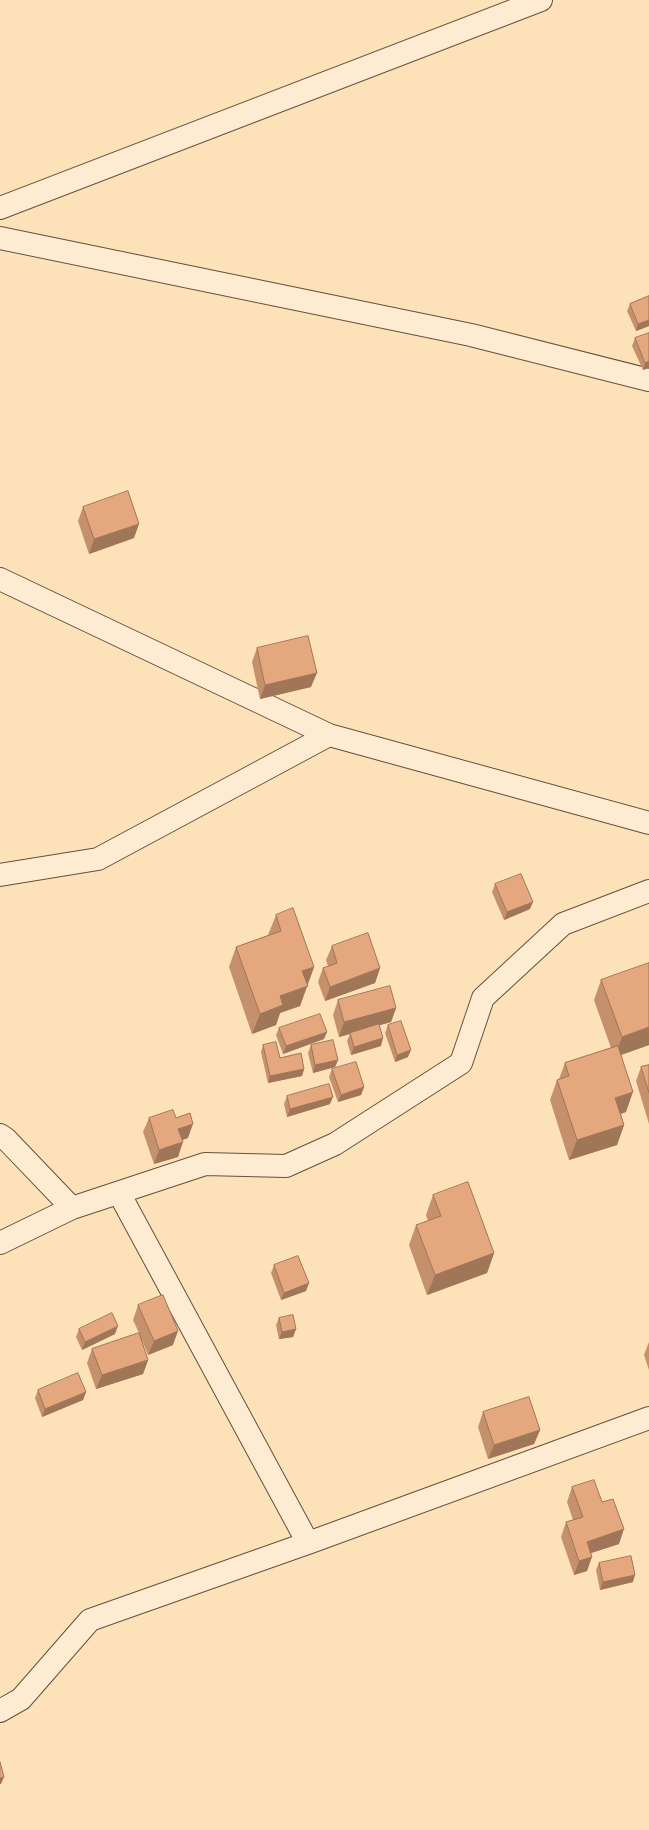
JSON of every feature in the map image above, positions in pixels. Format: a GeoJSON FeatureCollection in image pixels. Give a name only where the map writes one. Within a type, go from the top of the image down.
{"type":"FeatureCollection","features":[{"type":"Feature","properties":{"kind":"street"},"geometry":{"type":"LineString","coordinates":[[0,208],[541,0]]}},
{"type":"Feature","properties":{"kind":"street"},"geometry":{"type":"LineString","coordinates":[[0,238],[471,335],[649,380]]}},
{"type":"Feature","properties":{"kind":"street"},"geometry":{"type":"LineString","coordinates":[[0,579],[329,735],[649,823]]}},
{"type":"Feature","properties":{"kind":"street"},"geometry":{"type":"LineString","coordinates":[[0,875],[98,859],[329,735]]}},
{"type":"Feature","properties":{"kind":"street"},"geometry":{"type":"LineString","coordinates":[[0,1243],[72,1208],[205,1164],[286,1166],[335,1144],[461,1063],[483,998],[563,924],[649,891]]}},
{"type":"Feature","properties":{"kind":"street"},"geometry":{"type":"LineString","coordinates":[[0,1135],[6,1139],[72,1208]]}},
{"type":"Feature","properties":{"kind":"street"},"geometry":{"type":"LineString","coordinates":[[119,1193],[308,1543]]}},
{"type":"Feature","properties":{"kind":"street"},"geometry":{"type":"LineString","coordinates":[[0,1711],[21,1699],[90,1620],[308,1543],[649,1418]]}},
{"type":"Feature","properties":{"kind":"building"},"geometry":{"type":"Polygon","coordinates":[[[649,296],[649,320],[638,324],[630,304],[649,296]]]}},
{"type":"Feature","properties":{"kind":"building"},"geometry":{"type":"Polygon","coordinates":[[[649,333],[649,361],[645,363],[635,338],[649,333]]]}},
{"type":"Feature","properties":{"kind":"building"},"geometry":{"type":"Polygon","coordinates":[[[128,491],[139,524],[94,539],[83,507],[128,491]]]}},
{"type":"Feature","properties":{"kind":"building"},"geometry":{"type":"Polygon","coordinates":[[[308,636],[317,673],[265,685],[257,648],[308,636]]]}},
{"type":"Feature","properties":{"kind":"building"},"geometry":{"type":"Polygon","coordinates":[[[521,874],[533,902],[507,912],[495,884],[521,874]]]}},
{"type":"Feature","properties":{"kind":"building"},"geometry":{"type":"Polygon","coordinates":[[[293,908],[314,967],[302,971],[308,986],[280,996],[283,1005],[260,1014],[236,947],[281,931],[276,915],[293,908]]]}},
{"type":"Feature","properties":{"kind":"building"},"geometry":{"type":"Polygon","coordinates":[[[368,933],[380,968],[330,987],[323,968],[337,963],[332,946],[368,933]]]}},
{"type":"Feature","properties":{"kind":"building"},"geometry":{"type":"Polygon","coordinates":[[[649,963],[649,1027],[622,1037],[601,980],[649,963]]]}},
{"type":"Feature","properties":{"kind":"building"},"geometry":{"type":"Polygon","coordinates":[[[390,986],[396,1008],[344,1022],[338,1000],[390,986]]]}},
{"type":"Feature","properties":{"kind":"building"},"geometry":{"type":"Polygon","coordinates":[[[320,1014],[327,1032],[286,1046],[279,1028],[320,1014]]]}},
{"type":"Feature","properties":{"kind":"building"},"geometry":{"type":"Polygon","coordinates":[[[401,1021],[411,1050],[397,1055],[388,1025],[401,1021]]]}},
{"type":"Feature","properties":{"kind":"building"},"geometry":{"type":"Polygon","coordinates":[[[379,1024],[383,1038],[354,1047],[350,1033],[379,1024]]]}},
{"type":"Feature","properties":{"kind":"building"},"geometry":{"type":"Polygon","coordinates":[[[333,1040],[338,1060],[315,1065],[311,1045],[333,1040]]]}},
{"type":"Feature","properties":{"kind":"building"},"geometry":{"type":"Polygon","coordinates":[[[276,1042],[280,1058],[301,1053],[304,1069],[270,1076],[263,1045],[276,1042]]]}},
{"type":"Feature","properties":{"kind":"building"},"geometry":{"type":"Polygon","coordinates":[[[618,1046],[633,1092],[615,1098],[624,1125],[577,1140],[557,1080],[569,1076],[565,1063],[618,1046]]]}},
{"type":"Feature","properties":{"kind":"building"},"geometry":{"type":"Polygon","coordinates":[[[356,1062],[364,1087],[341,1095],[332,1069],[356,1062]]]}},
{"type":"Feature","properties":{"kind":"building"},"geometry":{"type":"Polygon","coordinates":[[[649,1065],[649,1093],[641,1067],[649,1065]]]}},
{"type":"Feature","properties":{"kind":"building"},"geometry":{"type":"Polygon","coordinates":[[[329,1084],[333,1097],[290,1109],[287,1096],[329,1084]]]}},
{"type":"Feature","properties":{"kind":"building"},"geometry":{"type":"Polygon","coordinates":[[[173,1110],[176,1118],[190,1113],[193,1124],[178,1129],[183,1142],[159,1150],[149,1118],[173,1110]]]}},
{"type":"Feature","properties":{"kind":"building"},"geometry":{"type":"Polygon","coordinates":[[[468,1182],[494,1253],[435,1275],[416,1225],[441,1216],[433,1195],[468,1182]]]}},
{"type":"Feature","properties":{"kind":"building"},"geometry":{"type":"Polygon","coordinates":[[[298,1256],[309,1283],[284,1293],[274,1265],[298,1256]]]}},
{"type":"Feature","properties":{"kind":"building"},"geometry":{"type":"Polygon","coordinates":[[[163,1295],[178,1331],[154,1341],[138,1305],[163,1295]]]}},
{"type":"Feature","properties":{"kind":"building"},"geometry":{"type":"Polygon","coordinates":[[[112,1313],[118,1326],[85,1342],[79,1329],[112,1313]]]}},
{"type":"Feature","properties":{"kind":"building"},"geometry":{"type":"Polygon","coordinates":[[[293,1315],[296,1329],[282,1332],[279,1318],[293,1315]]]}},
{"type":"Feature","properties":{"kind":"building"},"geometry":{"type":"Polygon","coordinates":[[[139,1333],[148,1360],[102,1375],[92,1349],[139,1333]]]}},
{"type":"Feature","properties":{"kind":"building"},"geometry":{"type":"Polygon","coordinates":[[[78,1373],[86,1392],[45,1409],[38,1390],[78,1373]]]}},
{"type":"Feature","properties":{"kind":"building"},"geometry":{"type":"Polygon","coordinates":[[[529,1397],[540,1430],[494,1445],[483,1412],[529,1397]]]}},
{"type":"Feature","properties":{"kind":"building"},"geometry":{"type":"Polygon","coordinates":[[[594,1480],[602,1502],[613,1499],[624,1529],[587,1542],[592,1557],[579,1561],[566,1522],[583,1517],[572,1487],[594,1480]]]}},
{"type":"Feature","properties":{"kind":"building"},"geometry":{"type":"Polygon","coordinates":[[[631,1556],[635,1575],[603,1582],[599,1563],[631,1556]]]}},
{"type":"Feature","properties":{"kind":"building"},"geometry":{"type":"Polygon","coordinates":[[[0,1762],[4,1777],[0,1778],[0,1762]]]}}]}
